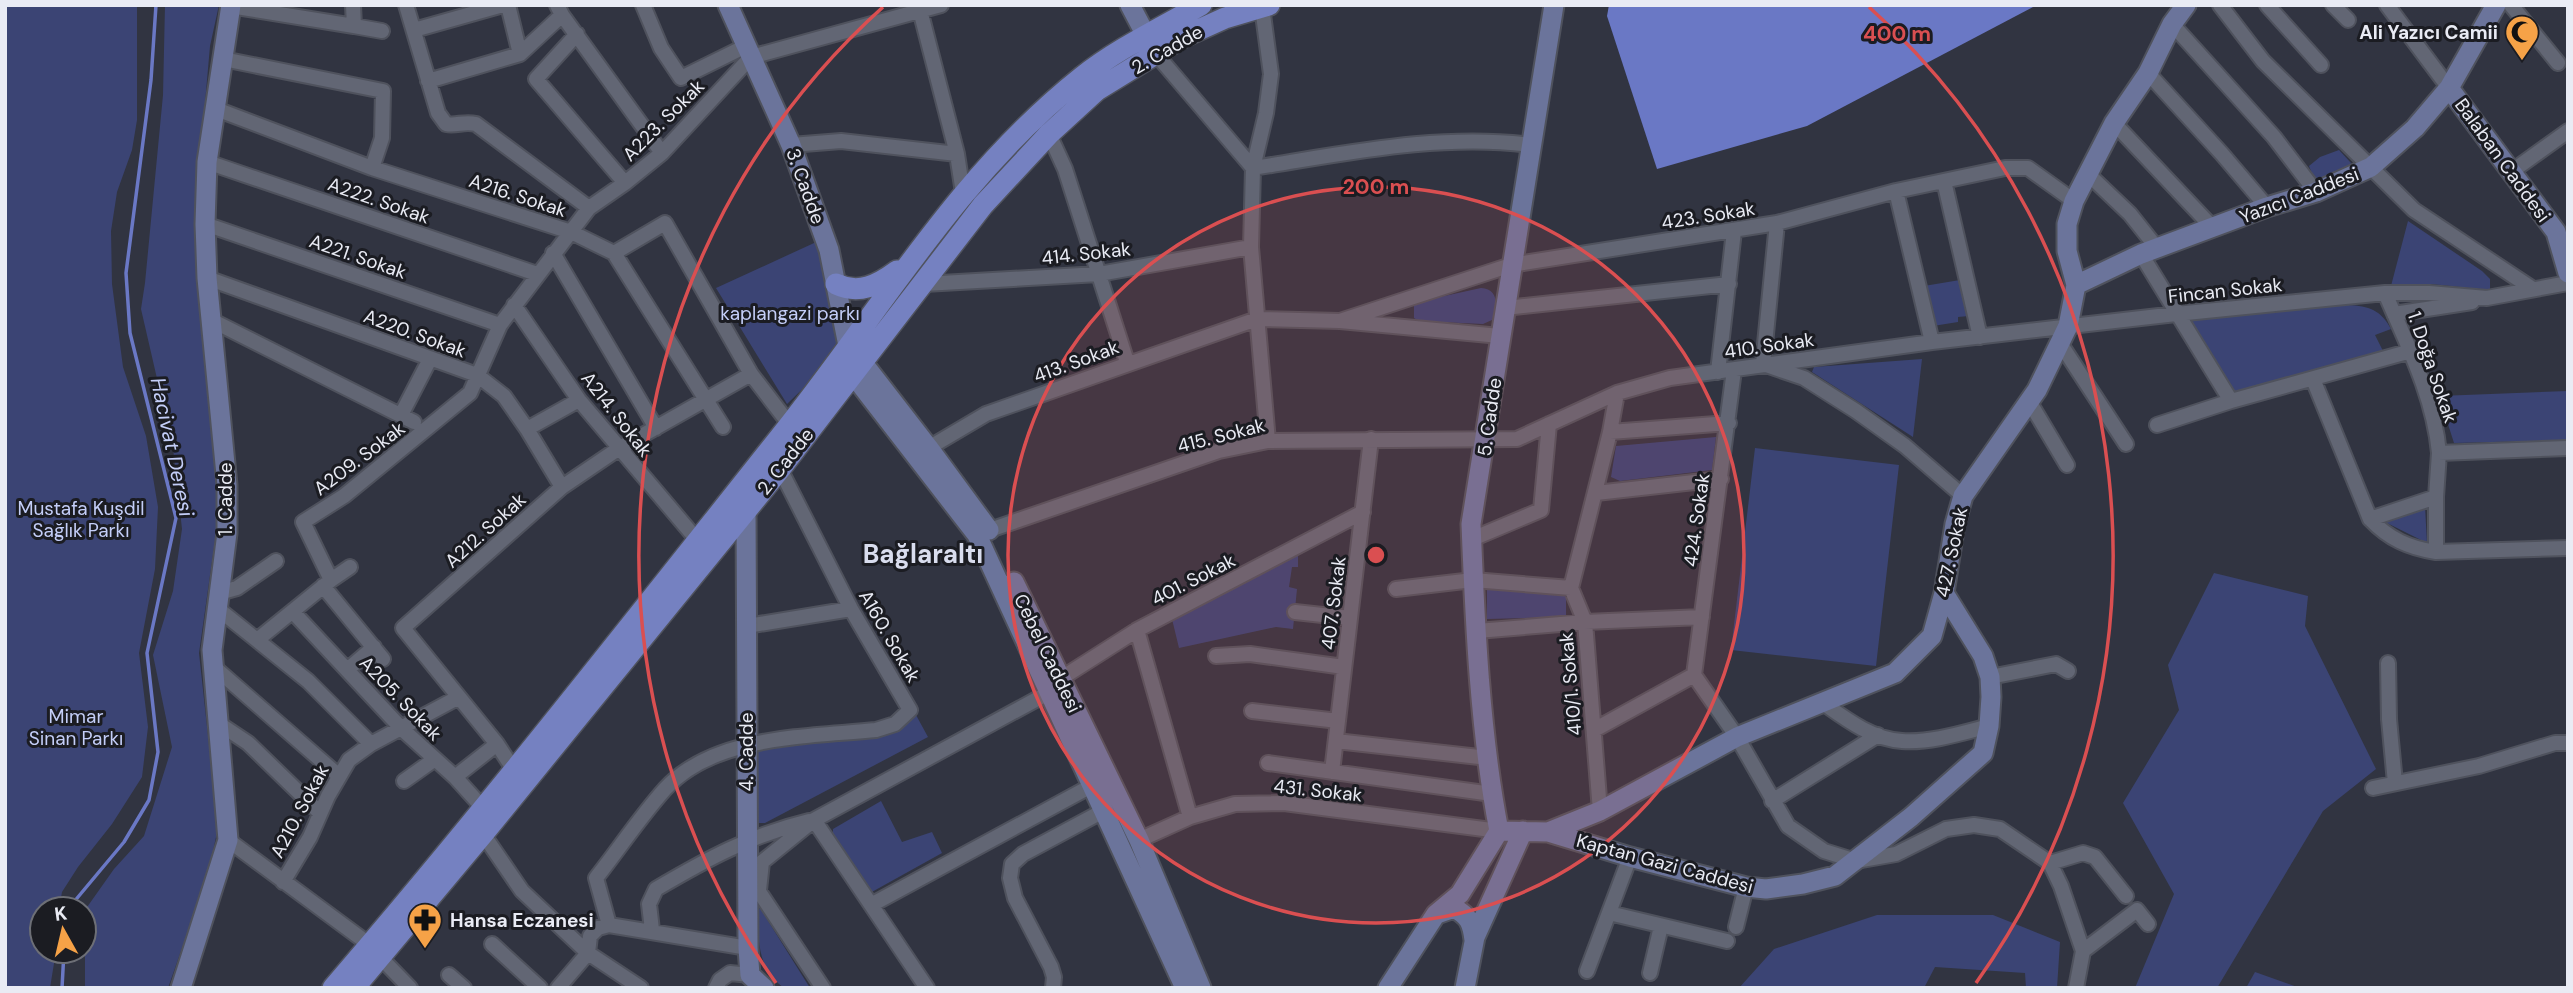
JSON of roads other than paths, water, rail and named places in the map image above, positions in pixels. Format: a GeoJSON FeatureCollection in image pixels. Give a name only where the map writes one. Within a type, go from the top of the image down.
{"type":"FeatureCollection","features":[{"type":"Feature","properties":{"kind":"main road","name":"1. Cadde"},"geometry":{"type":"LineString","coordinates":[[181,988],[228,840],[212,650],[227,533],[228,485],[207,278],[205,223],[207,162],[230,5]]}},
{"type":"Feature","properties":{"kind":"main road","name":"3. Cadde"},"geometry":{"type":"LineString","coordinates":[[728,5],[791,145],[830,250],[848,345],[859,369]]}},
{"type":"Feature","properties":{"kind":"main road"},"geometry":{"type":"LineString","coordinates":[[1130,5],[1151,45]]}},
{"type":"Feature","properties":{"kind":"main road","name":"2. Cadde"},"geometry":{"type":"LineString","coordinates":[[333,988],[375,951],[484,834],[780,469],[983,205],[1049,134],[1097,90],[1201,5]]}},
{"type":"Feature","properties":{"kind":"main road","name":"5. Cadde"},"geometry":{"type":"LineString","coordinates":[[1499,831],[1488,758],[1471,524],[1554,5]]}},
{"type":"Feature","properties":{"kind":"main road","name":"427. Sokak"},"geometry":{"type":"LineString","coordinates":[[1499,831],[1548,832],[1600,811],[1737,737],[1895,673],[1932,636],[1944,593],[1963,496],[2029,401],[2064,334],[2076,285],[2067,251],[2067,224],[2074,201],[2114,123],[2148,73],[2172,24],[2186,5]]}},
{"type":"Feature","properties":{"kind":"main road","name":"2. Cadde"},"geometry":{"type":"LineString","coordinates":[[354,988],[375,951],[483,808],[790,425],[963,193],[1028,123],[1075,83],[1151,45],[1184,37],[1225,18],[1266,6]]}},
{"type":"Feature","properties":{"kind":"main road","name":"Yazıcı Caddesi"},"geometry":{"type":"LineString","coordinates":[[2076,285],[2149,251],[2267,207],[2316,192],[2371,167],[2415,128],[2449,88],[2491,8]]}},
{"type":"Feature","properties":{"kind":"main road","name":"Balaban Caddesi"},"geometry":{"type":"LineString","coordinates":[[2449,88],[2511,172],[2562,230],[2568,273]]}},
{"type":"Feature","properties":{"kind":"main road"},"geometry":{"type":"LineString","coordinates":[[836,285],[847,289],[861,289],[876,285],[913,259]]}},
{"type":"Feature","properties":{"kind":"main road","name":"Cebel Caddesi"},"geometry":{"type":"LineString","coordinates":[[859,369],[876,403],[923,452]]}},
{"type":"Feature","properties":{"kind":"main road","name":"Cebel Caddesi"},"geometry":{"type":"LineString","coordinates":[[859,369],[983,532],[1055,685],[1185,988]]}},
{"type":"Feature","properties":{"kind":"main road"},"geometry":{"type":"LineString","coordinates":[[835,397],[860,397],[876,403]]}},
{"type":"Feature","properties":{"kind":"main road","name":"4. Cadde"},"geometry":{"type":"LineString","coordinates":[[746,510],[747,840],[754,868],[748,948],[757,981]]}},
{"type":"Feature","properties":{"kind":"main road","name":"Kaptan Gazi Caddesi"},"geometry":{"type":"LineString","coordinates":[[1548,832],[1630,857],[1746,887],[1766,889],[1835,876],[1911,817],[1983,753],[1992,697],[1990,677],[1983,656],[1944,593]]}},
{"type":"Feature","properties":{"kind":"main road","name":"Cebel Caddesi"},"geometry":{"type":"LineString","coordinates":[[1104,797],[1139,840],[1201,988]]}},
{"type":"Feature","properties":{"kind":"main road"},"geometry":{"type":"LineString","coordinates":[[1388,988],[1436,914],[1460,894],[1499,831]]}},
{"type":"Feature","properties":{"kind":"main road"},"geometry":{"type":"LineString","coordinates":[[1465,988],[1474,940],[1523,831]]}},
{"type":"Feature","properties":{"kind":"main road"},"geometry":{"type":"LineString","coordinates":[[1436,914],[1454,908],[1466,914],[1472,924],[1474,940]]}},
{"type":"Feature","properties":{"kind":"street"},"geometry":{"type":"LineString","coordinates":[[230,5],[382,31]]}},
{"type":"Feature","properties":{"kind":"street"},"geometry":{"type":"LineString","coordinates":[[353,5],[354,26]]}},
{"type":"Feature","properties":{"kind":"street"},"geometry":{"type":"LineString","coordinates":[[406,5],[438,113],[446,124],[455,125],[464,121],[476,124],[589,208]]}},
{"type":"Feature","properties":{"kind":"street"},"geometry":{"type":"LineString","coordinates":[[414,30],[505,5],[520,54]]}},
{"type":"Feature","properties":{"kind":"street"},"geometry":{"type":"LineString","coordinates":[[643,5],[661,47],[681,78],[749,51],[941,5]]}},
{"type":"Feature","properties":{"kind":"street"},"geometry":{"type":"LineString","coordinates":[[2220,5],[2263,61],[2414,210],[2533,289]]}},
{"type":"Feature","properties":{"kind":"street"},"geometry":{"type":"LineString","coordinates":[[2267,5],[2321,65]]}},
{"type":"Feature","properties":{"kind":"street"},"geometry":{"type":"LineString","coordinates":[[2333,5],[2348,20]]}},
{"type":"Feature","properties":{"kind":"street"},"geometry":{"type":"LineString","coordinates":[[2511,5],[2558,63]]}},
{"type":"Feature","properties":{"kind":"street"},"geometry":{"type":"LineString","coordinates":[[1266,6],[1271,74],[1266,113],[1252,167],[1251,247],[1268,441]]}},
{"type":"Feature","properties":{"kind":"street"},"geometry":{"type":"LineString","coordinates":[[2393,8],[2449,88]]}},
{"type":"Feature","properties":{"kind":"street"},"geometry":{"type":"LineString","coordinates":[[428,81],[520,54],[559,10],[662,153]]}},
{"type":"Feature","properties":{"kind":"street"},"geometry":{"type":"LineString","coordinates":[[920,10],[957,154],[963,193]]}},
{"type":"Feature","properties":{"kind":"street"},"geometry":{"type":"LineString","coordinates":[[2172,24],[2274,137],[2316,192]]}},
{"type":"Feature","properties":{"kind":"street"},"geometry":{"type":"LineString","coordinates":[[577,34],[536,79],[625,183]]}},
{"type":"Feature","properties":{"kind":"street"},"geometry":{"type":"LineString","coordinates":[[1151,45],[1252,167]]}},
{"type":"Feature","properties":{"kind":"street","name":"A223. Sokak"},"geometry":{"type":"LineString","coordinates":[[477,375],[500,325],[589,208],[662,153],[749,51]]}},
{"type":"Feature","properties":{"kind":"street"},"geometry":{"type":"LineString","coordinates":[[223,59],[383,91],[382,138],[372,168]]}},
{"type":"Feature","properties":{"kind":"street"},"geometry":{"type":"LineString","coordinates":[[2148,73],[2267,207]]}},
{"type":"Feature","properties":{"kind":"street","name":"A216. Sokak"},"geometry":{"type":"LineString","coordinates":[[216,109],[372,168],[571,232],[614,253]]}},
{"type":"Feature","properties":{"kind":"street"},"geometry":{"type":"LineString","coordinates":[[2114,123],[2213,228]]}},
{"type":"Feature","properties":{"kind":"street"},"geometry":{"type":"LineString","coordinates":[[2511,172],[2568,131]]}},
{"type":"Feature","properties":{"kind":"street"},"geometry":{"type":"LineString","coordinates":[[1049,134],[1065,169],[1127,362]]}},
{"type":"Feature","properties":{"kind":"street"},"geometry":{"type":"LineString","coordinates":[[791,145],[841,141],[957,154]]}},
{"type":"Feature","properties":{"kind":"street"},"geometry":{"type":"LineString","coordinates":[[1252,167],[1433,142],[1507,142],[1531,145]]}},
{"type":"Feature","properties":{"kind":"street","name":"A222. Sokak"},"geometry":{"type":"LineString","coordinates":[[207,162],[537,274]]}},
{"type":"Feature","properties":{"kind":"street","name":"423. Sokak"},"geometry":{"type":"LineString","coordinates":[[1340,321],[1511,265],[1777,223],[1896,191],[2004,168],[2028,167],[2074,201]]}},
{"type":"Feature","properties":{"kind":"street"},"geometry":{"type":"LineString","coordinates":[[2087,173],[2130,214],[2176,314],[2231,401]]}},
{"type":"Feature","properties":{"kind":"street"},"geometry":{"type":"LineString","coordinates":[[1944,181],[1980,337]]}},
{"type":"Feature","properties":{"kind":"street"},"geometry":{"type":"LineString","coordinates":[[1896,191],[1932,342]]}},
{"type":"Feature","properties":{"kind":"street","name":"A221. Sokak"},"geometry":{"type":"LineString","coordinates":[[205,223],[500,325]]}},
{"type":"Feature","properties":{"kind":"street"},"geometry":{"type":"LineString","coordinates":[[723,427],[614,253],[665,223],[751,374],[790,425]]}},
{"type":"Feature","properties":{"kind":"street"},"geometry":{"type":"LineString","coordinates":[[1777,223],[1763,364],[1804,378],[1856,411],[1905,446],[1963,496]]}},
{"type":"Feature","properties":{"kind":"street"},"geometry":{"type":"LineString","coordinates":[[1718,372],[1734,231]]}},
{"type":"Feature","properties":{"kind":"street","name":"414. Sokak"},"geometry":{"type":"LineString","coordinates":[[924,284],[1099,274],[1251,247]]}},
{"type":"Feature","properties":{"kind":"street"},"geometry":{"type":"LineString","coordinates":[[553,253],[656,428]]}},
{"type":"Feature","properties":{"kind":"street","name":"A220. Sokak"},"geometry":{"type":"LineString","coordinates":[[207,278],[477,375],[504,396],[562,487]]}},
{"type":"Feature","properties":{"kind":"street"},"geometry":{"type":"LineString","coordinates":[[2394,314],[2568,283]]}},
{"type":"Feature","properties":{"kind":"street"},"geometry":{"type":"LineString","coordinates":[[1505,308],[1729,284]]}},
{"type":"Feature","properties":{"kind":"street","name":"Fincan Sokak"},"geometry":{"type":"LineString","coordinates":[[2064,334],[2176,314],[2385,293],[2430,293],[2487,298]]}},
{"type":"Feature","properties":{"kind":"street","name":"1. Doğa Sokak"},"geometry":{"type":"LineString","coordinates":[[2385,293],[2411,351],[2437,428],[2439,453],[2568,448]]}},
{"type":"Feature","properties":{"kind":"street","name":"A214. Sokak"},"geometry":{"type":"LineString","coordinates":[[514,305],[579,400],[698,541]]}},
{"type":"Feature","properties":{"kind":"street","name":"413. Sokak"},"geometry":{"type":"LineString","coordinates":[[923,452],[986,414],[1127,362],[1257,319],[1340,321],[1500,336]]}},
{"type":"Feature","properties":{"kind":"street"},"geometry":{"type":"LineString","coordinates":[[211,320],[414,422]]}},
{"type":"Feature","properties":{"kind":"street"},"geometry":{"type":"LineString","coordinates":[[2064,334],[2126,444]]}},
{"type":"Feature","properties":{"kind":"street","name":"410. Sokak"},"geometry":{"type":"LineString","coordinates":[[1486,438],[1517,439],[1617,393],[1670,378],[1932,342],[2064,334]]}},
{"type":"Feature","properties":{"kind":"street"},"geometry":{"type":"LineString","coordinates":[[2157,425],[2231,401],[2411,351]]}},
{"type":"Feature","properties":{"kind":"street"},"geometry":{"type":"LineString","coordinates":[[401,415],[430,359]]}},
{"type":"Feature","properties":{"kind":"street","name":"424. Sokak"},"geometry":{"type":"LineString","coordinates":[[1695,675],[1734,370]]}},
{"type":"Feature","properties":{"kind":"street","name":"A212. Sokak"},"geometry":{"type":"LineString","coordinates":[[514,771],[497,744],[403,628],[562,487],[618,449],[751,374]]}},
{"type":"Feature","properties":{"kind":"street","name":"A209. Sokak"},"geometry":{"type":"LineString","coordinates":[[327,583],[303,523],[344,495],[458,405],[470,393],[477,375]]}},
{"type":"Feature","properties":{"kind":"street"},"geometry":{"type":"LineString","coordinates":[[2314,379],[2370,519],[2384,534],[2417,549],[2436,552],[2568,548]]}},
{"type":"Feature","properties":{"kind":"street"},"geometry":{"type":"LineString","coordinates":[[1396,589],[1473,580],[1571,588],[1596,493],[1617,393]]}},
{"type":"Feature","properties":{"kind":"street"},"geometry":{"type":"LineString","coordinates":[[527,429],[579,400]]}},
{"type":"Feature","properties":{"kind":"street"},"geometry":{"type":"LineString","coordinates":[[2029,401],[2067,466]]}},
{"type":"Feature","properties":{"kind":"street"},"geometry":{"type":"LineString","coordinates":[[1610,432],[1729,422]]}},
{"type":"Feature","properties":{"kind":"street"},"geometry":{"type":"LineString","coordinates":[[1472,539],[1541,510],[1549,424]]}},
{"type":"Feature","properties":{"kind":"street","name":"415. Sokak"},"geometry":{"type":"LineString","coordinates":[[983,532],[1219,451],[1268,441],[1486,438]]}},
{"type":"Feature","properties":{"kind":"street","name":"407. Sokak"},"geometry":{"type":"LineString","coordinates":[[1332,772],[1371,439]]}},
{"type":"Feature","properties":{"kind":"street"},"geometry":{"type":"LineString","coordinates":[[2436,552],[2439,453]]}},
{"type":"Feature","properties":{"kind":"street","name":"A160. Sokak"},"geometry":{"type":"LineString","coordinates":[[746,744],[876,730],[895,724],[910,710],[851,609],[780,469]]}},
{"type":"Feature","properties":{"kind":"street"},"geometry":{"type":"LineString","coordinates":[[1596,493],[1721,479]]}},
{"type":"Feature","properties":{"kind":"street"},"geometry":{"type":"LineString","coordinates":[[2370,519],[2436,497]]}},
{"type":"Feature","properties":{"kind":"street","name":"401. Sokak"},"geometry":{"type":"LineString","coordinates":[[814,820],[1055,685],[1137,629],[1363,512]]}},
{"type":"Feature","properties":{"kind":"street"},"geometry":{"type":"LineString","coordinates":[[276,561],[218,600],[257,640],[308,681],[371,744]]}},
{"type":"Feature","properties":{"kind":"street"},"geometry":{"type":"LineString","coordinates":[[257,640],[350,567]]}},
{"type":"Feature","properties":{"kind":"street"},"geometry":{"type":"LineString","coordinates":[[327,583],[383,659]]}},
{"type":"Feature","properties":{"kind":"street","name":"410/1. Sokak"},"geometry":{"type":"LineString","coordinates":[[1571,588],[1585,622],[1600,811]]}},
{"type":"Feature","properties":{"kind":"street"},"geometry":{"type":"LineString","coordinates":[[747,626],[851,609]]}},
{"type":"Feature","properties":{"kind":"street"},"geometry":{"type":"LineString","coordinates":[[1295,611],[1350,618]]}},
{"type":"Feature","properties":{"kind":"street","name":"A205. Sokak"},"geometry":{"type":"LineString","coordinates":[[293,612],[402,729],[455,777],[483,808]]}},
{"type":"Feature","properties":{"kind":"street"},"geometry":{"type":"LineString","coordinates":[[1478,631],[1585,622],[1702,617]]}},
{"type":"Feature","properties":{"kind":"street"},"geometry":{"type":"LineString","coordinates":[[1137,629],[1190,817]]}},
{"type":"Feature","properties":{"kind":"street"},"geometry":{"type":"LineString","coordinates":[[347,670],[374,647]]}},
{"type":"Feature","properties":{"kind":"street"},"geometry":{"type":"LineString","coordinates":[[1216,656],[1250,654],[1344,667]]}},
{"type":"Feature","properties":{"kind":"street"},"geometry":{"type":"LineString","coordinates":[[2388,663],[2389,732],[2395,783]]}},
{"type":"Feature","properties":{"kind":"street"},"geometry":{"type":"LineString","coordinates":[[1990,677],[2056,664],[2068,671]]}},
{"type":"Feature","properties":{"kind":"street"},"geometry":{"type":"LineString","coordinates":[[214,667],[339,776]]}},
{"type":"Feature","properties":{"kind":"street"},"geometry":{"type":"LineString","coordinates":[[1594,730],[1695,675],[1737,737],[1788,826],[1824,850],[1856,861],[1896,854],[1946,829],[1974,825],[2000,829],[2050,863],[2061,886],[2082,950],[2076,988]]}},
{"type":"Feature","properties":{"kind":"street","name":"A210. Sokak"},"geometry":{"type":"LineString","coordinates":[[283,881],[310,837],[349,760],[371,744],[459,697]]}},
{"type":"Feature","properties":{"kind":"street"},"geometry":{"type":"LineString","coordinates":[[1824,703],[1853,725],[1902,741],[1940,737],[1989,726]]}},
{"type":"Feature","properties":{"kind":"street"},"geometry":{"type":"LineString","coordinates":[[1252,711],[1338,721]]}},
{"type":"Feature","properties":{"kind":"street"},"geometry":{"type":"LineString","coordinates":[[218,723],[248,743],[320,813]]}},
{"type":"Feature","properties":{"kind":"street"},"geometry":{"type":"LineString","coordinates":[[1772,801],[1878,735]]}},
{"type":"Feature","properties":{"kind":"street"},"geometry":{"type":"LineString","coordinates":[[1336,741],[1488,758]]}},
{"type":"Feature","properties":{"kind":"street"},"geometry":{"type":"LineString","coordinates":[[2373,788],[2479,766],[2555,743],[2568,743]]}},
{"type":"Feature","properties":{"kind":"street"},"geometry":{"type":"LineString","coordinates":[[455,777],[497,744]]}},
{"type":"Feature","properties":{"kind":"street"},"geometry":{"type":"LineString","coordinates":[[609,925],[596,878],[666,788],[696,766],[746,744]]}},
{"type":"Feature","properties":{"kind":"street"},"geometry":{"type":"LineString","coordinates":[[404,781],[435,759]]}},
{"type":"Feature","properties":{"kind":"street"},"geometry":{"type":"LineString","coordinates":[[1268,763],[1492,794]]}},
{"type":"Feature","properties":{"kind":"street"},"geometry":{"type":"LineString","coordinates":[[872,905],[1104,797]]}},
{"type":"Feature","properties":{"kind":"street"},"geometry":{"type":"LineString","coordinates":[[1053,988],[1051,967],[1011,887],[1012,864],[1104,797]]}},
{"type":"Feature","properties":{"kind":"street","name":"431. Sokak"},"geometry":{"type":"LineString","coordinates":[[1139,840],[1190,817],[1235,804],[1284,803],[1499,831]]}},
{"type":"Feature","properties":{"kind":"street"},"geometry":{"type":"LineString","coordinates":[[652,930],[649,904],[656,889],[765,832],[814,820]]}},
{"type":"Feature","properties":{"kind":"street"},"geometry":{"type":"LineString","coordinates":[[814,820],[754,868],[759,890],[823,988]]}},
{"type":"Feature","properties":{"kind":"street"},"geometry":{"type":"LineString","coordinates":[[814,820],[927,988]]}},
{"type":"Feature","properties":{"kind":"street"},"geometry":{"type":"LineString","coordinates":[[484,834],[522,891],[589,953],[641,988]]}},
{"type":"Feature","properties":{"kind":"street"},"geometry":{"type":"LineString","coordinates":[[228,840],[375,951],[410,988]]}},
{"type":"Feature","properties":{"kind":"street"},"geometry":{"type":"LineString","coordinates":[[2050,863],[2083,853],[2095,857],[2126,896]]}},
{"type":"Feature","properties":{"kind":"street"},"geometry":{"type":"LineString","coordinates":[[1587,971],[1630,857]]}},
{"type":"Feature","properties":{"kind":"street"},"geometry":{"type":"LineString","coordinates":[[1736,927],[1746,887]]}},
{"type":"Feature","properties":{"kind":"street"},"geometry":{"type":"LineString","coordinates":[[2082,950],[2137,910],[2148,924]]}},
{"type":"Feature","properties":{"kind":"street"},"geometry":{"type":"LineString","coordinates":[[1609,913],[1727,942]]}},
{"type":"Feature","properties":{"kind":"street"},"geometry":{"type":"LineString","coordinates":[[558,988],[589,953],[590,936],[598,928],[609,925],[748,948]]}},
{"type":"Feature","properties":{"kind":"street"},"geometry":{"type":"LineString","coordinates":[[1650,973],[1661,926]]}},
{"type":"Feature","properties":{"kind":"street"},"geometry":{"type":"LineString","coordinates":[[492,944],[540,988]]}},
{"type":"Feature","properties":{"kind":"street"},"geometry":{"type":"LineString","coordinates":[[716,988],[720,980],[730,973],[757,981]]}},
{"type":"Feature","properties":{"kind":"street"},"geometry":{"type":"LineString","coordinates":[[449,975],[464,988]]}},
{"type":"Feature","properties":{"kind":"waterway","name":"Hacivat Deresi"},"geometry":{"type":"LineString","coordinates":[[80,895],[124,842],[149,800],[158,752],[147,653],[176,518],[130,333],[126,273],[151,80],[156,5]]}},
{"type":"Feature","properties":{"kind":"waterway","name":"Hacivat Deresi"},"geometry":{"type":"LineString","coordinates":[[62,988],[63,965]]}},
{"type":"Feature","properties":{"kind":"place","name":"Ali Yazıcı Camii"},"geometry":{"type":"Point","coordinates":[2522,62]}},
{"type":"Feature","properties":{"kind":"place","name":"Hansa Eczanesi"},"geometry":{"type":"Point","coordinates":[425,950]}},
{"type":"Feature","properties":{"kind":"district","name":"Bağlaraltı"},"geometry":{"type":"Point","coordinates":[923,554]}},
{"type":"Feature","properties":{"kind":"park label","name":"kaplangazi parkı"},"geometry":{"type":"Point","coordinates":[790,313]}},
{"type":"Feature","properties":{"kind":"park label","name":"Mustafa Kuşdil Sağlık Parkı"},"geometry":{"type":"Point","coordinates":[81,519]}},
{"type":"Feature","properties":{"kind":"park label","name":"Mimar Sinan Parkı"},"geometry":{"type":"Point","coordinates":[76,727]}}]}
